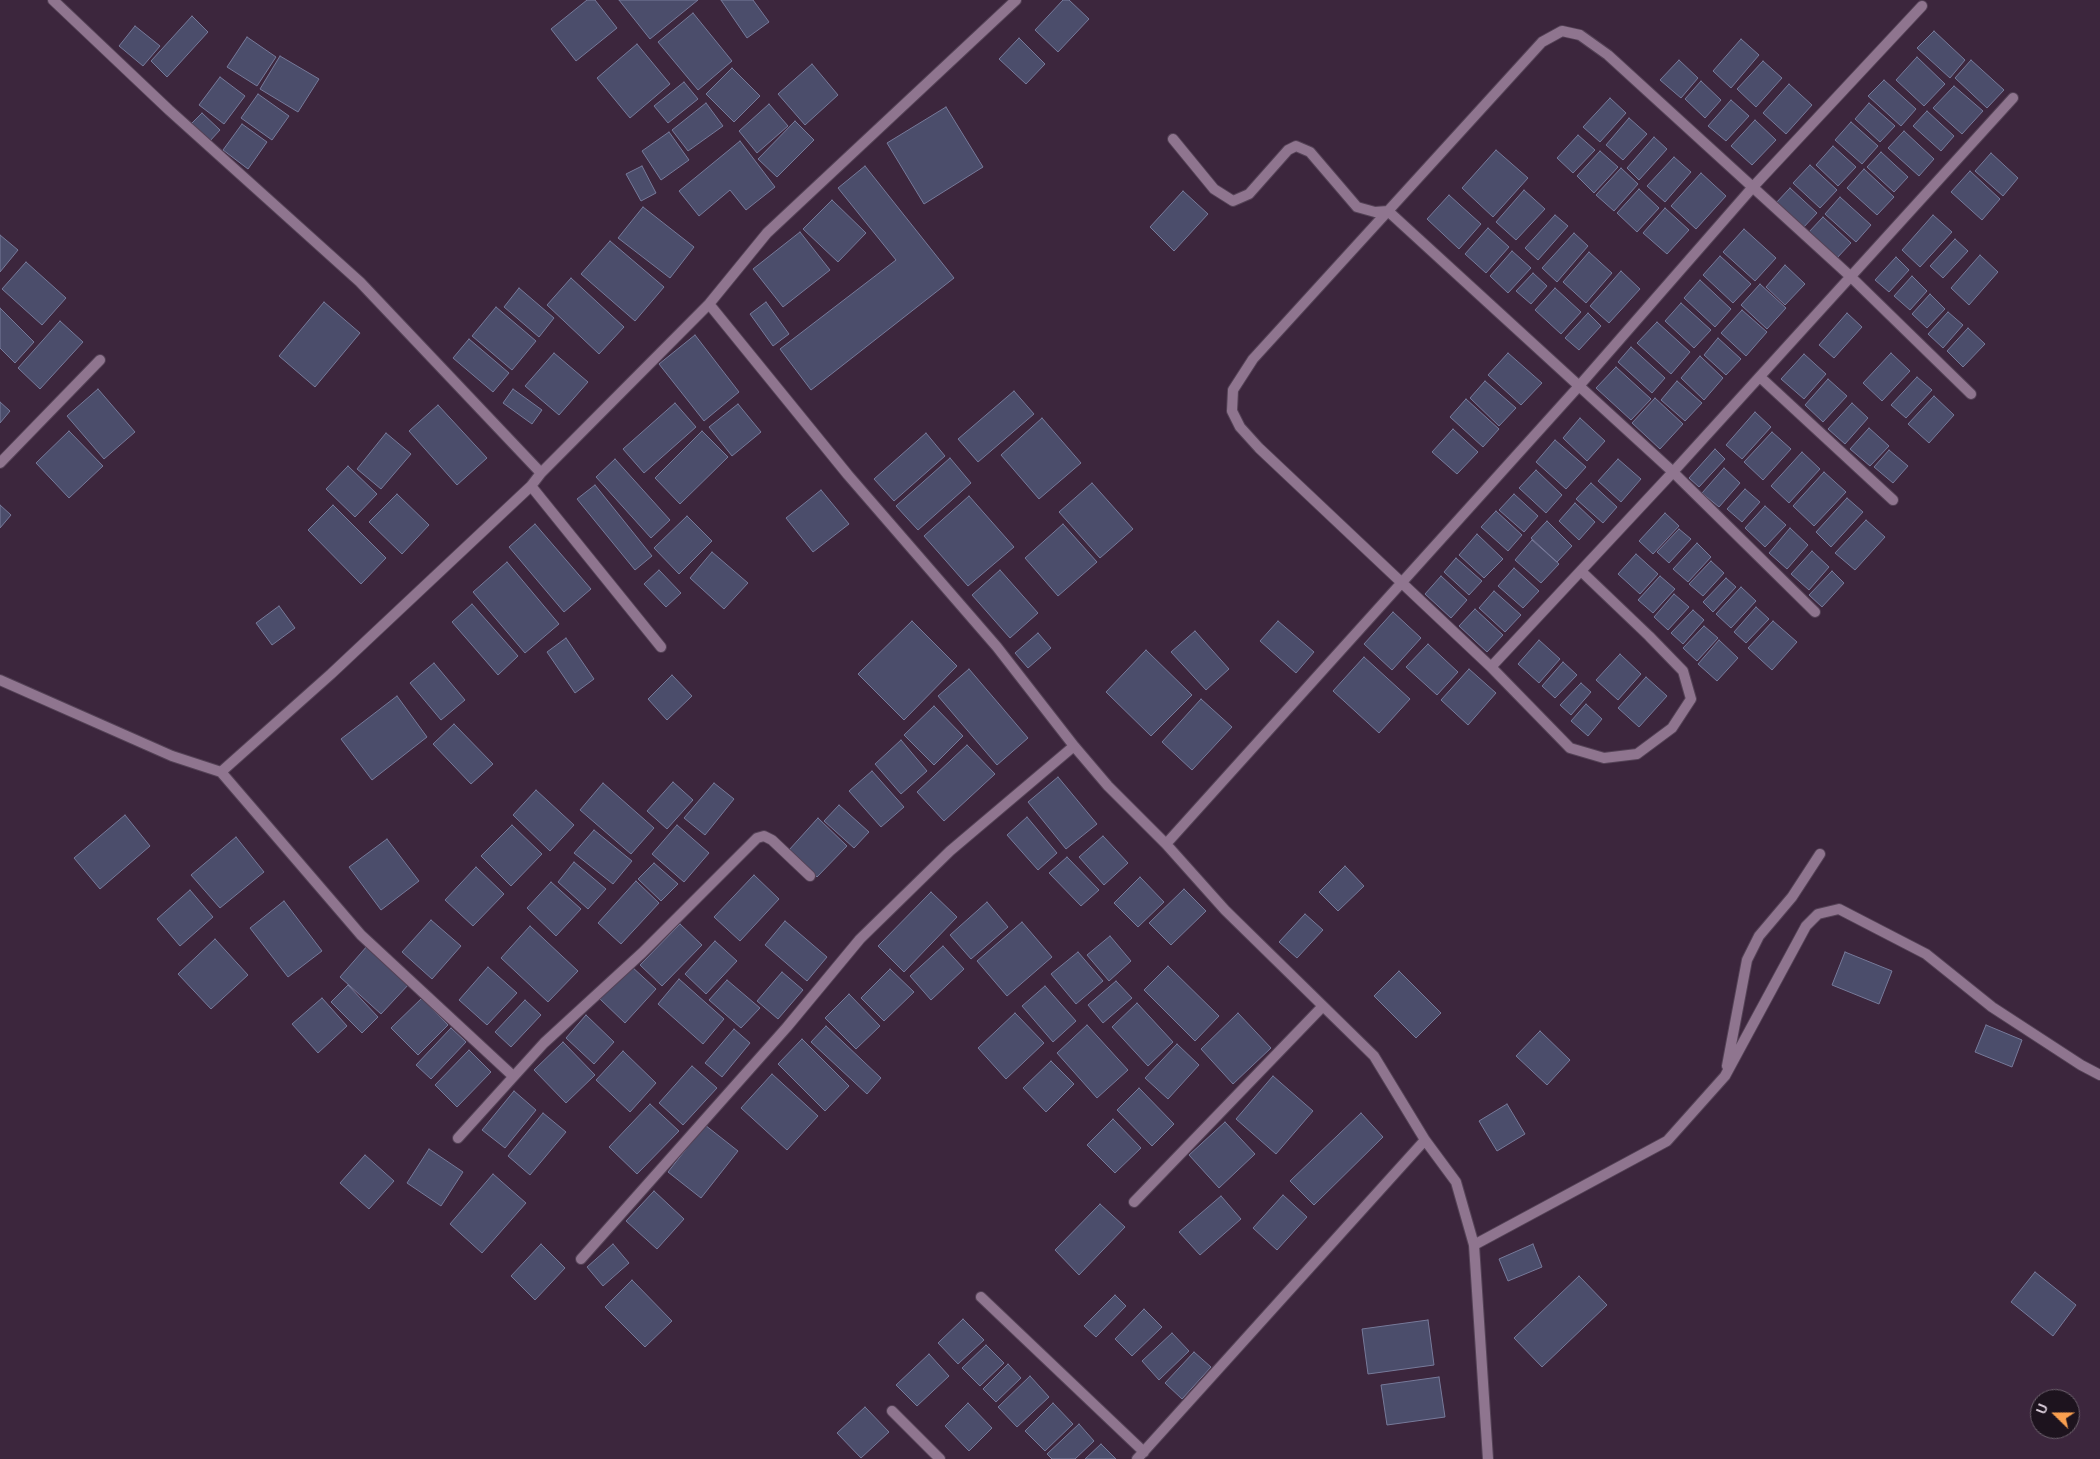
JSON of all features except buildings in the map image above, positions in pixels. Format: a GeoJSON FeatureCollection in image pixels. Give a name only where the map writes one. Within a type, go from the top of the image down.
{"type":"FeatureCollection","features":[{"type":"Feature","properties":{"kind":"street"},"geometry":{"type":"LineString","coordinates":[[53,0],[169,110],[360,282],[541,473]]}},
{"type":"Feature","properties":{"kind":"street"},"geometry":{"type":"LineString","coordinates":[[221,772],[331,674],[531,486],[541,473],[709,304],[767,233],[1016,0]]}},
{"type":"Feature","properties":{"kind":"street"},"geometry":{"type":"LineString","coordinates":[[1166,844],[1579,386],[1752,188],[1922,6]]}},
{"type":"Feature","properties":{"kind":"street"},"geometry":{"type":"LineString","coordinates":[[1581,571],[1683,671],[1692,699],[1672,728],[1637,754],[1604,758],[1570,748],[1491,667],[1402,581],[1259,448],[1240,427],[1232,411],[1233,390],[1253,359],[1542,42],[1562,30],[1580,35],[1608,55],[1850,276],[1971,394]]}},
{"type":"Feature","properties":{"kind":"street"},"geometry":{"type":"LineString","coordinates":[[1491,667],[1673,472],[2013,98]]}},
{"type":"Feature","properties":{"kind":"street"},"geometry":{"type":"LineString","coordinates":[[1173,139],[1214,189],[1233,201],[1250,194],[1288,150],[1296,146],[1310,152],[1357,207],[1375,212],[1388,211],[1673,472],[1815,612]]}},
{"type":"Feature","properties":{"kind":"street"},"geometry":{"type":"LineString","coordinates":[[709,304],[848,475],[997,647],[1074,746],[1108,786],[1166,844],[1225,910],[1374,1056],[1424,1140],[1456,1182],[1474,1246],[1488,1459]]}},
{"type":"Feature","properties":{"kind":"street"},"geometry":{"type":"LineString","coordinates":[[0,463],[100,360]]}},
{"type":"Feature","properties":{"kind":"street"},"geometry":{"type":"LineString","coordinates":[[1760,377],[1893,500]]}},
{"type":"Feature","properties":{"kind":"street"},"geometry":{"type":"LineString","coordinates":[[531,486],[661,647]]}},
{"type":"Feature","properties":{"kind":"street"},"geometry":{"type":"LineString","coordinates":[[0,680],[172,756],[221,772],[361,935],[513,1076]]}},
{"type":"Feature","properties":{"kind":"street"},"geometry":{"type":"LineString","coordinates":[[581,1259],[787,1027],[860,939],[950,851],[1074,746]]}},
{"type":"Feature","properties":{"kind":"street"},"geometry":{"type":"LineString","coordinates":[[458,1138],[544,1043],[642,953],[756,838],[764,836],[772,840],[810,876]]}},
{"type":"Feature","properties":{"kind":"street"},"geometry":{"type":"LineString","coordinates":[[1725,1076],[1747,960],[1759,936],[1792,897],[1820,854]]}},
{"type":"Feature","properties":{"kind":"street"},"geometry":{"type":"LineString","coordinates":[[1474,1246],[1667,1141],[1725,1076],[1806,926],[1818,914],[1840,909],[1926,954],[1992,1007],[2081,1065],[2100,1075]]}},
{"type":"Feature","properties":{"kind":"street"},"geometry":{"type":"LineString","coordinates":[[1134,1202],[1323,1006]]}},
{"type":"Feature","properties":{"kind":"street"},"geometry":{"type":"LineString","coordinates":[[982,1297],[1141,1455],[1424,1140]]}},
{"type":"Feature","properties":{"kind":"street"},"geometry":{"type":"LineString","coordinates":[[892,1411],[940,1459]]}}]}
